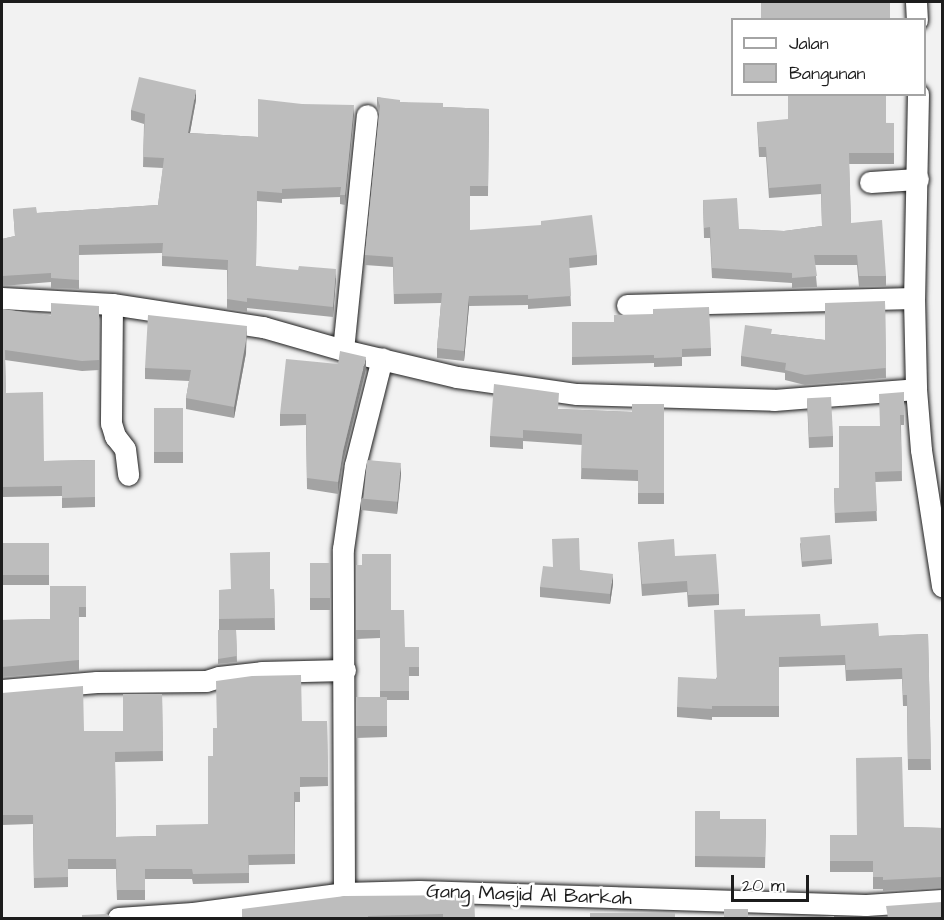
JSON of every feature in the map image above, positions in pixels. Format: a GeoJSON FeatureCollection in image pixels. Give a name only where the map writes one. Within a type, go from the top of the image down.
{"type":"FeatureCollection","features":[{"type":"Feature","properties":{"kind":"street"},"geometry":{"type":"LineString","coordinates":[[916,2],[917,18]]}},
{"type":"Feature","properties":{"kind":"street"},"geometry":{"type":"LineString","coordinates":[[918,96],[914,298],[916,389],[921,450],[942,586]]}},
{"type":"Feature","properties":{"kind":"street"},"geometry":{"type":"LineString","coordinates":[[344,350],[367,115]]}},
{"type":"Feature","properties":{"kind":"street"},"geometry":{"type":"LineString","coordinates":[[870,182],[918,179]]}},
{"type":"Feature","properties":{"kind":"street"},"geometry":{"type":"LineString","coordinates":[[2,298],[112,303],[262,327],[344,350],[457,377],[578,394],[774,400],[916,389]]}},
{"type":"Feature","properties":{"kind":"street"},"geometry":{"type":"LineString","coordinates":[[627,305],[914,298]]}},
{"type":"Feature","properties":{"kind":"street"},"geometry":{"type":"LineString","coordinates":[[112,303],[111,423],[115,436],[125,449],[128,475]]}},
{"type":"Feature","properties":{"kind":"street"},"geometry":{"type":"LineString","coordinates":[[344,893],[344,549],[347,508],[382,358]]}},
{"type":"Feature","properties":{"kind":"street"},"geometry":{"type":"LineString","coordinates":[[2,690],[97,682],[206,681],[219,676],[262,672],[345,670]]}},
{"type":"Feature","properties":{"kind":"street","name":"Gang Masjid Al Barkah"},"geometry":{"type":"LineString","coordinates":[[118,918],[279,910],[344,893],[419,891],[866,905],[942,900]]}},
{"type":"Feature","properties":{"kind":"building"},"geometry":{"type":"Polygon","coordinates":[[[761,2],[890,2],[890,18],[761,18],[761,2]]]}},
{"type":"Feature","properties":{"kind":"building"},"geometry":{"type":"Polygon","coordinates":[[[139,77],[196,90],[188,133],[258,137],[258,99],[302,104],[354,105],[345,195],[340,195],[341,187],[282,189],[282,193],[257,191],[256,266],[298,270],[299,266],[336,269],[333,307],[247,298],[247,302],[227,299],[228,260],[162,256],[163,243],[79,245],[79,280],[51,278],[51,273],[2,276],[2,239],[15,236],[13,209],[36,207],[37,213],[158,205],[164,158],[143,157],[145,114],[131,110],[139,77]]]}},
{"type":"Feature","properties":{"kind":"building"},"geometry":{"type":"Polygon","coordinates":[[[788,96],[886,96],[886,123],[894,123],[894,153],[849,153],[851,223],[882,220],[886,276],[859,276],[857,255],[814,255],[817,276],[792,278],[792,273],[712,268],[710,227],[704,228],[703,200],[737,198],[739,229],[784,231],[822,226],[821,184],[769,188],[766,147],[759,147],[757,122],[788,119],[788,96]]]}},
{"type":"Feature","properties":{"kind":"building"},"geometry":{"type":"Polygon","coordinates":[[[377,97],[400,100],[400,102],[443,103],[443,107],[489,109],[488,186],[470,186],[470,230],[541,225],[541,221],[592,215],[597,255],[569,258],[571,296],[528,299],[528,295],[469,296],[464,351],[437,348],[442,293],[394,294],[393,257],[365,255],[380,106],[377,97]]]}},
{"type":"Feature","properties":{"kind":"building"},"geometry":{"type":"Polygon","coordinates":[[[885,301],[886,368],[805,375],[785,370],[786,363],[741,356],[745,325],[772,329],[771,334],[825,340],[825,303],[885,301]]]}},
{"type":"Feature","properties":{"kind":"building"},"geometry":{"type":"Polygon","coordinates":[[[51,303],[99,306],[99,360],[82,361],[5,350],[6,393],[43,392],[44,461],[95,460],[95,497],[62,498],[62,486],[2,487],[2,309],[51,316],[51,303]]]}},
{"type":"Feature","properties":{"kind":"building"},"geometry":{"type":"Polygon","coordinates":[[[709,307],[711,348],[682,349],[682,357],[654,358],[654,355],[572,357],[572,322],[614,322],[614,315],[653,314],[653,309],[709,307]]]}},
{"type":"Feature","properties":{"kind":"building"},"geometry":{"type":"Polygon","coordinates":[[[148,315],[247,326],[234,407],[186,398],[191,370],[145,368],[148,315]]]}},
{"type":"Feature","properties":{"kind":"building"},"geometry":{"type":"Polygon","coordinates":[[[340,351],[366,357],[343,451],[338,482],[307,478],[306,414],[280,414],[286,359],[338,364],[340,351]]]}},
{"type":"Feature","properties":{"kind":"building"},"geometry":{"type":"Polygon","coordinates":[[[494,384],[559,393],[558,409],[632,412],[632,404],[664,404],[664,493],[638,493],[638,470],[581,468],[582,434],[523,430],[523,438],[490,436],[494,384]]]}},
{"type":"Feature","properties":{"kind":"building"},"geometry":{"type":"Polygon","coordinates":[[[904,392],[904,415],[900,415],[902,471],[875,472],[877,511],[835,513],[834,488],[839,488],[839,426],[880,426],[879,394],[904,392]]]}},
{"type":"Feature","properties":{"kind":"building"},"geometry":{"type":"Polygon","coordinates":[[[831,397],[833,436],[809,437],[807,398],[831,397]]]}},
{"type":"Feature","properties":{"kind":"building"},"geometry":{"type":"Polygon","coordinates":[[[154,408],[183,408],[183,452],[154,452],[154,408]]]}},
{"type":"Feature","properties":{"kind":"building"},"geometry":{"type":"Polygon","coordinates":[[[367,460],[401,463],[397,502],[364,499],[367,460]]]}},
{"type":"Feature","properties":{"kind":"building"},"geometry":{"type":"Polygon","coordinates":[[[830,535],[832,559],[802,562],[800,538],[830,535]]]}},
{"type":"Feature","properties":{"kind":"building"},"geometry":{"type":"Polygon","coordinates":[[[579,538],[580,570],[613,574],[610,594],[540,587],[543,566],[553,567],[552,539],[579,538]]]}},
{"type":"Feature","properties":{"kind":"building"},"geometry":{"type":"Polygon","coordinates":[[[674,539],[675,556],[716,554],[719,594],[688,595],[687,581],[642,584],[638,542],[674,539]]]}},
{"type":"Feature","properties":{"kind":"building"},"geometry":{"type":"Polygon","coordinates":[[[2,543],[49,543],[49,575],[2,575],[2,543]]]}},
{"type":"Feature","properties":{"kind":"building"},"geometry":{"type":"Polygon","coordinates":[[[270,552],[270,589],[274,589],[275,618],[219,619],[219,590],[231,589],[230,553],[270,552]]]}},
{"type":"Feature","properties":{"kind":"building"},"geometry":{"type":"Polygon","coordinates":[[[362,554],[391,554],[391,610],[404,610],[405,647],[419,647],[419,667],[409,667],[409,691],[380,691],[380,630],[356,630],[356,565],[362,565],[362,554]]]}},
{"type":"Feature","properties":{"kind":"building"},"geometry":{"type":"Polygon","coordinates":[[[310,563],[330,563],[330,598],[310,598],[310,563]]]}},
{"type":"Feature","properties":{"kind":"building"},"geometry":{"type":"Polygon","coordinates":[[[50,586],[86,586],[86,607],[79,607],[79,660],[2,667],[2,620],[50,619],[50,586]]]}},
{"type":"Feature","properties":{"kind":"building"},"geometry":{"type":"Polygon","coordinates":[[[745,609],[745,616],[820,614],[821,626],[878,623],[879,636],[928,634],[931,759],[908,759],[907,695],[903,695],[902,668],[846,670],[845,655],[779,657],[779,706],[712,706],[712,709],[677,707],[678,677],[717,679],[714,610],[745,609]]]}},
{"type":"Feature","properties":{"kind":"building"},"geometry":{"type":"Polygon","coordinates":[[[218,630],[236,630],[237,656],[218,659],[218,630]]]}},
{"type":"Feature","properties":{"kind":"building"},"geometry":{"type":"Polygon","coordinates":[[[301,675],[302,721],[327,721],[328,777],[300,777],[300,792],[294,792],[295,854],[248,855],[249,873],[193,874],[192,869],[145,869],[145,890],[117,890],[116,859],[68,859],[68,877],[34,878],[33,815],[2,815],[2,693],[83,686],[84,731],[123,731],[123,694],[162,694],[163,751],[115,752],[116,837],[156,836],[156,825],[208,824],[208,756],[213,756],[213,728],[217,728],[216,681],[252,676],[301,675]]]}},
{"type":"Feature","properties":{"kind":"building"},"geometry":{"type":"Polygon","coordinates":[[[356,697],[387,697],[387,726],[356,726],[356,697]]]}},
{"type":"Feature","properties":{"kind":"building"},"geometry":{"type":"Polygon","coordinates":[[[902,757],[904,827],[942,828],[942,877],[883,880],[883,877],[873,877],[873,861],[830,861],[830,835],[857,835],[856,758],[902,757]]]}},
{"type":"Feature","properties":{"kind":"building"},"geometry":{"type":"Polygon","coordinates":[[[695,811],[720,811],[720,819],[766,819],[765,857],[695,856],[695,811]]]}},
{"type":"Feature","properties":{"kind":"building"},"geometry":{"type":"Polygon","coordinates":[[[474,895],[475,918],[443,918],[443,914],[368,916],[368,918],[242,918],[242,909],[345,896],[474,895]]]}},
{"type":"Feature","properties":{"kind":"building"},"geometry":{"type":"Polygon","coordinates":[[[942,902],[942,918],[888,918],[886,906],[942,902]]]}},
{"type":"Feature","properties":{"kind":"building"},"geometry":{"type":"Polygon","coordinates":[[[724,909],[748,909],[748,918],[724,918],[724,909]]]}},
{"type":"Feature","properties":{"kind":"building"},"geometry":{"type":"Polygon","coordinates":[[[590,913],[675,913],[675,918],[590,918],[590,913]]]}},
{"type":"Feature","properties":{"kind":"building"},"geometry":{"type":"Polygon","coordinates":[[[107,914],[112,918],[82,918],[82,915],[107,914]]]}},
{"type":"Feature","properties":{"kind":"building"},"geometry":{"type":"Polygon","coordinates":[[[834,916],[834,918],[807,918],[834,916]]]}}]}
